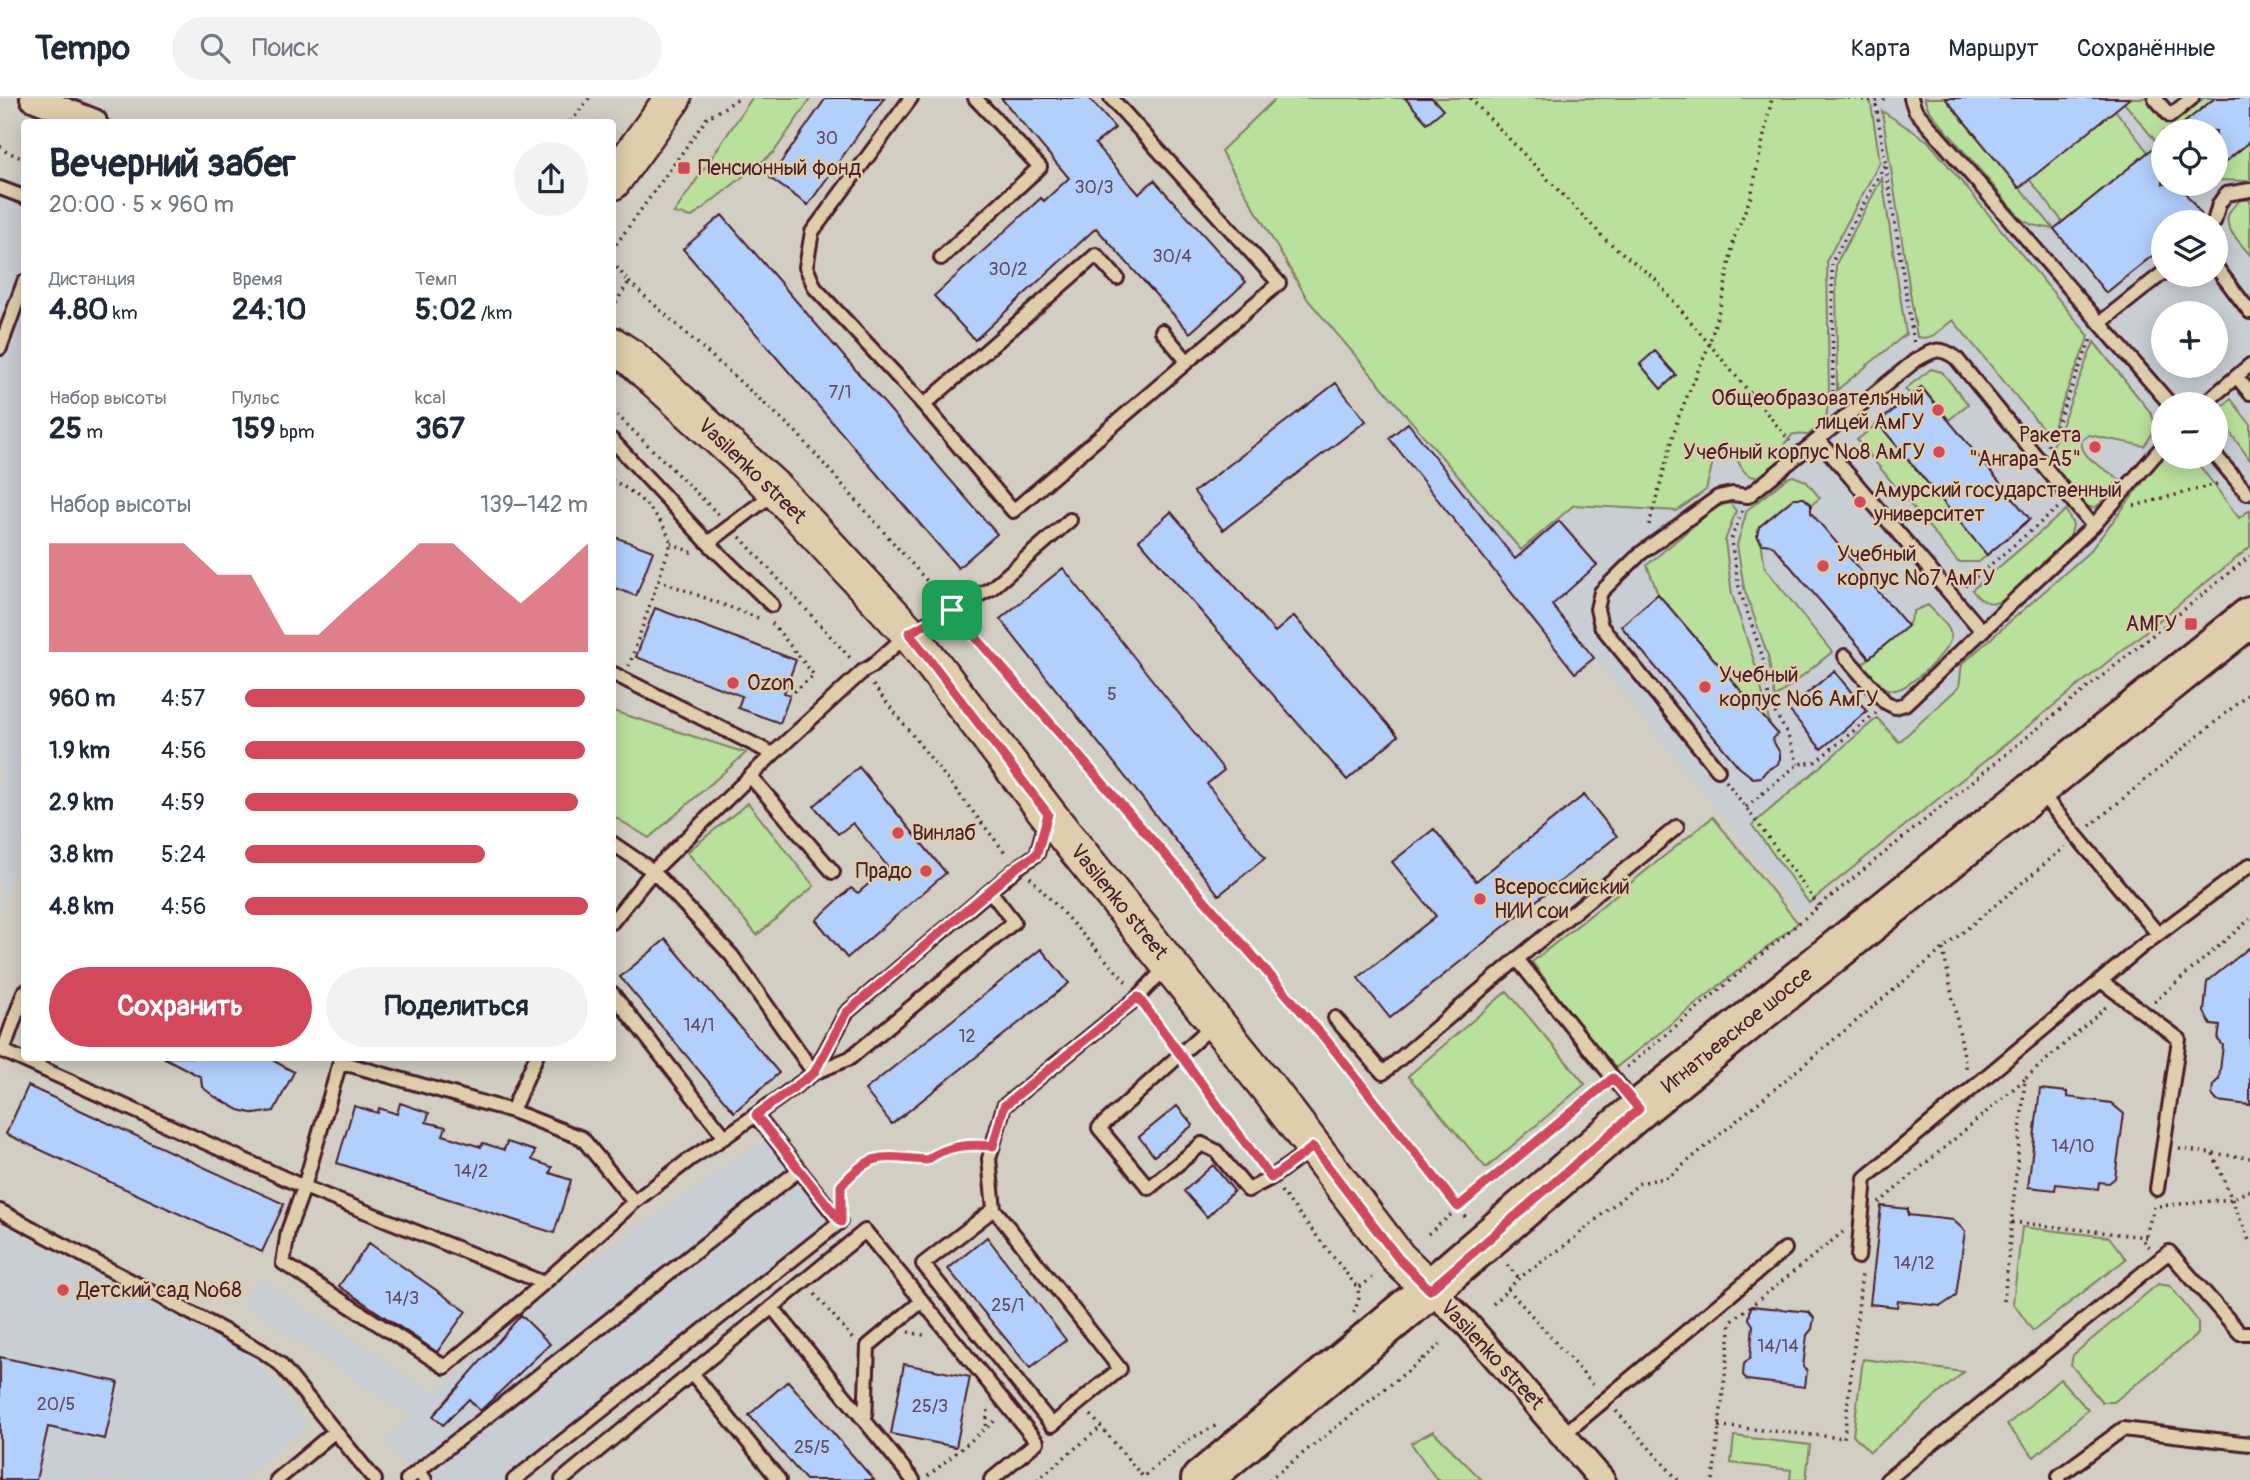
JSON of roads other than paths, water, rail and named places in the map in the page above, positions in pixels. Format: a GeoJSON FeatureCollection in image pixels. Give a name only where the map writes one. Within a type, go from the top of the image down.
{"type":"FeatureCollection","features":[{"type":"Feature","properties":{"kind":"main road"},"geometry":{"type":"LineString","coordinates":[[616,176],[673,98]]}},
{"type":"Feature","properties":{"kind":"main road","name":"Vasilenko street"},"geometry":{"type":"LineString","coordinates":[[616,348],[632,358],[777,491],[909,633],[1398,1258],[1430,1290]]}},
{"type":"Feature","properties":{"kind":"main road","name":"Игнатьевское шоссе"},"geometry":{"type":"LineString","coordinates":[[1201,1480],[1430,1290],[1639,1109],[2250,617]]}},
{"type":"Feature","properties":{"kind":"street"},"geometry":{"type":"LineString","coordinates":[[38,99],[84,119]]}},
{"type":"Feature","properties":{"kind":"street","name":"Vasilenko street"},"geometry":{"type":"LineString","coordinates":[[1430,1290],[1466,1324],[1602,1480]]}},
{"type":"Feature","properties":{"kind":"lane"},"geometry":{"type":"LineString","coordinates":[[911,98],[811,232],[806,267],[815,288],[924,405],[1013,511],[1279,283],[1111,98]]}},
{"type":"Feature","properties":{"kind":"lane"},"geometry":{"type":"LineString","coordinates":[[941,258],[1040,167],[975,98]]}},
{"type":"Feature","properties":{"kind":"lane"},"geometry":{"type":"LineString","coordinates":[[1911,98],[1915,110],[2160,392]]}},
{"type":"Feature","properties":{"kind":"lane"},"geometry":{"type":"LineString","coordinates":[[2155,98],[2170,117],[2192,98]]}},
{"type":"Feature","properties":{"kind":"lane"},"geometry":{"type":"LineString","coordinates":[[0,188],[21,196]]}},
{"type":"Feature","properties":{"kind":"lane"},"geometry":{"type":"LineString","coordinates":[[2217,210],[2226,194],[2250,190]]}},
{"type":"Feature","properties":{"kind":"lane"},"geometry":{"type":"LineString","coordinates":[[924,405],[1096,255],[1117,278]]}},
{"type":"Feature","properties":{"kind":"lane"},"geometry":{"type":"LineString","coordinates":[[2100,323],[2151,282]]}},
{"type":"Feature","properties":{"kind":"lane"},"geometry":{"type":"LineString","coordinates":[[2228,283],[2250,312]]}},
{"type":"Feature","properties":{"kind":"lane"},"geometry":{"type":"LineString","coordinates":[[0,348],[21,290]]}},
{"type":"Feature","properties":{"kind":"lane"},"geometry":{"type":"LineString","coordinates":[[1162,331],[1187,361]]}},
{"type":"Feature","properties":{"kind":"lane"},"geometry":{"type":"LineString","coordinates":[[1718,770],[1601,626],[1597,609],[1601,592],[1642,553],[1718,497],[1732,494],[1748,496],[1916,360],[1930,351],[1944,350],[1956,358],[2093,526]]}},
{"type":"Feature","properties":{"kind":"lane"},"geometry":{"type":"LineString","coordinates":[[2219,392],[2250,365]]}},
{"type":"Feature","properties":{"kind":"lane"},"geometry":{"type":"LineString","coordinates":[[2237,377],[2250,393]]}},
{"type":"Feature","properties":{"kind":"lane"},"geometry":{"type":"LineString","coordinates":[[1818,439],[1982,631]]}},
{"type":"Feature","properties":{"kind":"lane"},"geometry":{"type":"LineString","coordinates":[[616,444],[708,543],[772,605]]}},
{"type":"Feature","properties":{"kind":"lane"},"geometry":{"type":"LineString","coordinates":[[1845,656],[1885,702],[1895,707],[1905,704],[2093,526],[2151,460]]}},
{"type":"Feature","properties":{"kind":"lane"},"geometry":{"type":"LineString","coordinates":[[2227,469],[2247,493]]}},
{"type":"Feature","properties":{"kind":"lane"},"geometry":{"type":"LineString","coordinates":[[708,543],[777,491]]}},
{"type":"Feature","properties":{"kind":"lane"},"geometry":{"type":"LineString","coordinates":[[616,917],[653,871],[863,671],[909,633],[992,588],[1070,520]]}},
{"type":"Feature","properties":{"kind":"lane"},"geometry":{"type":"LineString","coordinates":[[618,676],[773,754]]}},
{"type":"Feature","properties":{"kind":"lane"},"geometry":{"type":"LineString","coordinates":[[750,776],[833,872]]}},
{"type":"Feature","properties":{"kind":"lane"},"geometry":{"type":"LineString","coordinates":[[2036,789],[2158,934]]}},
{"type":"Feature","properties":{"kind":"lane"},"geometry":{"type":"LineString","coordinates":[[814,1073],[846,1013],[1017,867],[1037,854],[1048,814]]}},
{"type":"Feature","properties":{"kind":"lane"},"geometry":{"type":"LineString","coordinates":[[1335,1018],[1383,1073],[1677,827]]}},
{"type":"Feature","properties":{"kind":"lane"},"geometry":{"type":"LineString","coordinates":[[616,847],[653,871],[732,956],[814,1073]]}},
{"type":"Feature","properties":{"kind":"lane"},"geometry":{"type":"LineString","coordinates":[[1860,1261],[1865,1178],[2158,934],[2250,865]]}},
{"type":"Feature","properties":{"kind":"lane"},"geometry":{"type":"LineString","coordinates":[[337,1061],[304,1187],[288,1231],[283,1263],[444,1367],[544,1283],[634,1202],[690,1159],[814,1073],[850,1058],[1014,922],[990,891]]}},
{"type":"Feature","properties":{"kind":"lane"},"geometry":{"type":"LineString","coordinates":[[1517,959],[1639,1109]]}},
{"type":"Feature","properties":{"kind":"lane"},"geometry":{"type":"LineString","coordinates":[[994,1209],[923,1264],[1052,1425],[1120,1369],[994,1209],[989,1159],[1004,1106],[1138,997],[1169,963]]}},
{"type":"Feature","properties":{"kind":"lane"},"geometry":{"type":"LineString","coordinates":[[2101,981],[2179,1039],[2157,1189]]}},
{"type":"Feature","properties":{"kind":"lane"},"geometry":{"type":"LineString","coordinates":[[616,998],[725,1137]]}},
{"type":"Feature","properties":{"kind":"lane"},"geometry":{"type":"LineString","coordinates":[[21,1000],[3,1051],[21,1059]]}},
{"type":"Feature","properties":{"kind":"lane"},"geometry":{"type":"LineString","coordinates":[[1215,1023],[1099,1128],[1149,1188],[1202,1143],[1216,1152],[1248,1190],[1271,1178],[1313,1147]]}},
{"type":"Feature","properties":{"kind":"lane"},"geometry":{"type":"LineString","coordinates":[[25,1061],[304,1187],[544,1283]]}},
{"type":"Feature","properties":{"kind":"lane"},"geometry":{"type":"LineString","coordinates":[[345,1061],[512,1111],[582,1138],[634,1202]]}},
{"type":"Feature","properties":{"kind":"lane"},"geometry":{"type":"LineString","coordinates":[[512,1111],[534,1061]]}},
{"type":"Feature","properties":{"kind":"lane"},"geometry":{"type":"LineString","coordinates":[[514,1480],[841,1222],[756,1115]]}},
{"type":"Feature","properties":{"kind":"lane"},"geometry":{"type":"LineString","coordinates":[[407,1480],[421,1476],[799,1170]]}},
{"type":"Feature","properties":{"kind":"lane"},"geometry":{"type":"LineString","coordinates":[[0,1211],[262,1351],[280,1364],[375,1480]]}},
{"type":"Feature","properties":{"kind":"lane"},"geometry":{"type":"LineString","coordinates":[[562,1480],[865,1231],[1037,1442],[991,1480]]}},
{"type":"Feature","properties":{"kind":"lane"},"geometry":{"type":"LineString","coordinates":[[1564,1434],[1784,1249]]}},
{"type":"Feature","properties":{"kind":"lane"},"geometry":{"type":"LineString","coordinates":[[1887,1480],[2169,1252],[2245,1333],[2250,1345]]}},
{"type":"Feature","properties":{"kind":"lane"},"geometry":{"type":"LineString","coordinates":[[865,1421],[869,1346],[922,1301]]}},
{"type":"Feature","properties":{"kind":"lane"},"geometry":{"type":"LineString","coordinates":[[772,1307],[913,1480]]}},
{"type":"Feature","properties":{"kind":"lane"},"geometry":{"type":"LineString","coordinates":[[692,1373],[779,1480]]}},
{"type":"Feature","properties":{"kind":"lane"},"geometry":{"type":"LineString","coordinates":[[2059,1480],[2059,1476],[2123,1429],[2250,1444]]}},
{"type":"Feature","properties":{"kind":"lane"},"geometry":{"type":"LineString","coordinates":[[277,1480],[334,1432]]}},
{"type":"Feature","properties":{"kind":"place","name":"Пенсионный фонд"},"geometry":{"type":"Point","coordinates":[684,168]}},
{"type":"Feature","properties":{"kind":"place","name":"Общеобразовательный лицей АмГУ"},"geometry":{"type":"Point","coordinates":[1938,410]}},
{"type":"Feature","properties":{"kind":"place","name":"Ракета \"Ангара-А5\""},"geometry":{"type":"Point","coordinates":[2095,447]}},
{"type":"Feature","properties":{"kind":"place","name":"Учебный корпус №8 АмГУ"},"geometry":{"type":"Point","coordinates":[1939,452]}},
{"type":"Feature","properties":{"kind":"place","name":"Амурский государственный университет"},"geometry":{"type":"Point","coordinates":[1860,502]}},
{"type":"Feature","properties":{"kind":"place","name":"Учебный корпус №7 АмГУ"},"geometry":{"type":"Point","coordinates":[1823,566]}},
{"type":"Feature","properties":{"kind":"place","name":"АМГУ"},"geometry":{"type":"Point","coordinates":[2191,624]}},
{"type":"Feature","properties":{"kind":"place","name":"Ozon"},"geometry":{"type":"Point","coordinates":[733,683]}},
{"type":"Feature","properties":{"kind":"place","name":"Учебный корпус №6 АмГУ"},"geometry":{"type":"Point","coordinates":[1705,687]}},
{"type":"Feature","properties":{"kind":"place","name":"Винлаб"},"geometry":{"type":"Point","coordinates":[898,833]}},
{"type":"Feature","properties":{"kind":"place","name":"Прадо"},"geometry":{"type":"Point","coordinates":[926,871]}},
{"type":"Feature","properties":{"kind":"place","name":"Всероссийский НИИ сои"},"geometry":{"type":"Point","coordinates":[1480,899]}},
{"type":"Feature","properties":{"kind":"place","name":"Детский сад №68"},"geometry":{"type":"Point","coordinates":[63,1290]}}]}
